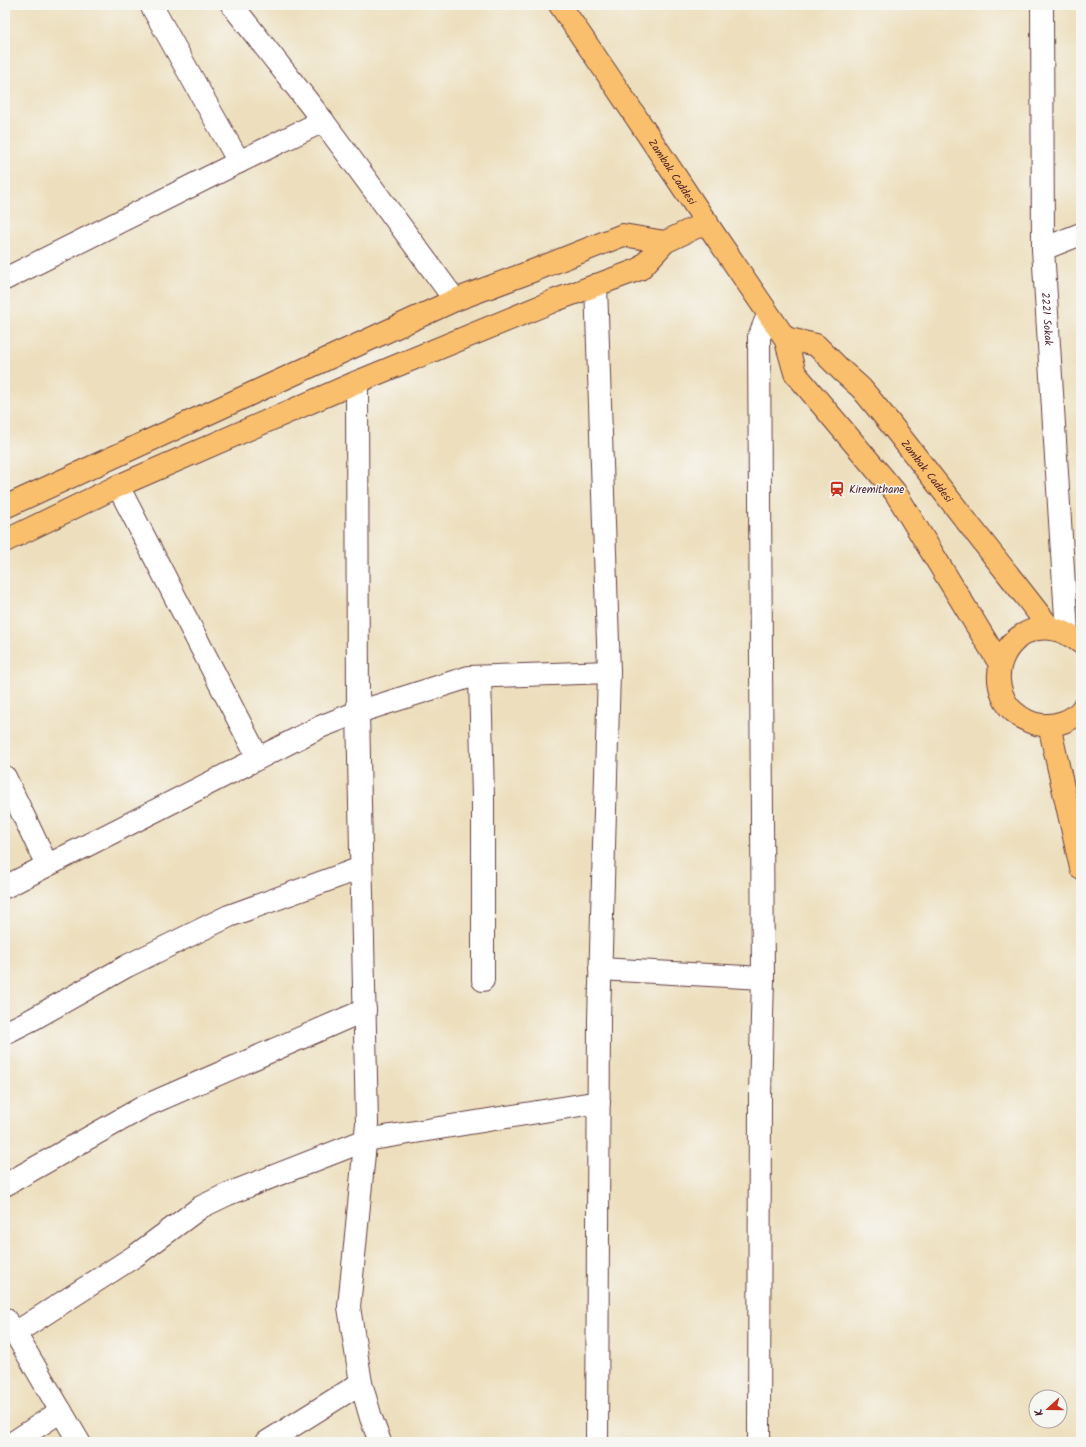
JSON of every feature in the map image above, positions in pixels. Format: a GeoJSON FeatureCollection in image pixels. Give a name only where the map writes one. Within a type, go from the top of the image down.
{"type":"FeatureCollection","features":[{"type":"Feature","properties":{"kind":"main road","name":"Zambak Caddesi"},"geometry":{"type":"LineString","coordinates":[[560,5],[768,315],[785,338],[796,373],[895,492],[1000,664]]}},
{"type":"Feature","properties":{"kind":"main road"},"geometry":{"type":"LineString","coordinates":[[5,541],[118,486],[357,382],[596,285],[640,269],[665,242],[707,222]]}},
{"type":"Feature","properties":{"kind":"main road"},"geometry":{"type":"LineString","coordinates":[[5,506],[455,300],[623,235],[665,242]]}},
{"type":"Feature","properties":{"kind":"main road","name":"Zambak Caddesi"},"geometry":{"type":"LineString","coordinates":[[785,338],[816,345],[842,372],[861,388],[1066,635]]}},
{"type":"Feature","properties":{"kind":"main road"},"geometry":{"type":"LineString","coordinates":[[1066,635],[1034,630],[1018,637],[1006,649],[1000,664],[998,679],[1001,694],[1009,707],[1020,718],[1034,724],[1049,725],[1064,722],[1081,710]]}},
{"type":"Feature","properties":{"kind":"main road"},"geometry":{"type":"LineString","coordinates":[[1049,725],[1081,868]]}},
{"type":"Feature","properties":{"kind":"street"},"geometry":{"type":"LineString","coordinates":[[151,5],[239,162]]}},
{"type":"Feature","properties":{"kind":"street"},"geometry":{"type":"LineString","coordinates":[[232,5],[323,121],[455,300]]}},
{"type":"Feature","properties":{"kind":"street","name":"2221 Sokak"},"geometry":{"type":"LineString","coordinates":[[1042,5],[1043,249],[1066,635]]}},
{"type":"Feature","properties":{"kind":"street"},"geometry":{"type":"LineString","coordinates":[[5,279],[323,121]]}},
{"type":"Feature","properties":{"kind":"street"},"geometry":{"type":"LineString","coordinates":[[1043,249],[1081,234]]}},
{"type":"Feature","properties":{"kind":"street"},"geometry":{"type":"LineString","coordinates":[[596,285],[609,672],[600,969],[597,1442]]}},
{"type":"Feature","properties":{"kind":"street"},"geometry":{"type":"LineString","coordinates":[[759,1442],[760,1096],[763,978],[759,337],[768,315]]}},
{"type":"Feature","properties":{"kind":"street"},"geometry":{"type":"LineString","coordinates":[[357,382],[358,712],[367,1123],[349,1307],[361,1382],[371,1418],[380,1442]]}},
{"type":"Feature","properties":{"kind":"street"},"geometry":{"type":"LineString","coordinates":[[118,486],[258,758]]}},
{"type":"Feature","properties":{"kind":"street"},"geometry":{"type":"LineString","coordinates":[[5,887],[320,727],[358,712],[469,677],[609,672]]}},
{"type":"Feature","properties":{"kind":"street"},"geometry":{"type":"LineString","coordinates":[[480,677],[483,798],[483,980]]}},
{"type":"Feature","properties":{"kind":"street"},"geometry":{"type":"LineString","coordinates":[[5,777],[47,865]]}},
{"type":"Feature","properties":{"kind":"street"},"geometry":{"type":"LineString","coordinates":[[5,1033],[33,1019],[127,966],[229,916],[361,868]]}},
{"type":"Feature","properties":{"kind":"street"},"geometry":{"type":"LineString","coordinates":[[600,969],[763,978]]}},
{"type":"Feature","properties":{"kind":"street"},"geometry":{"type":"LineString","coordinates":[[5,1185],[145,1106],[365,1010]]}},
{"type":"Feature","properties":{"kind":"street"},"geometry":{"type":"LineString","coordinates":[[79,1442],[10,1326],[135,1256],[201,1206],[366,1140],[598,1102]]}},
{"type":"Feature","properties":{"kind":"street"},"geometry":{"type":"LineString","coordinates":[[267,1442],[361,1382]]}},
{"type":"Feature","properties":{"kind":"street"},"geometry":{"type":"LineString","coordinates":[[14,1442],[61,1411]]}},
{"type":"Feature","properties":{"kind":"place","name":"Kiremithane"},"geometry":{"type":"Point","coordinates":[837,489]}}]}
